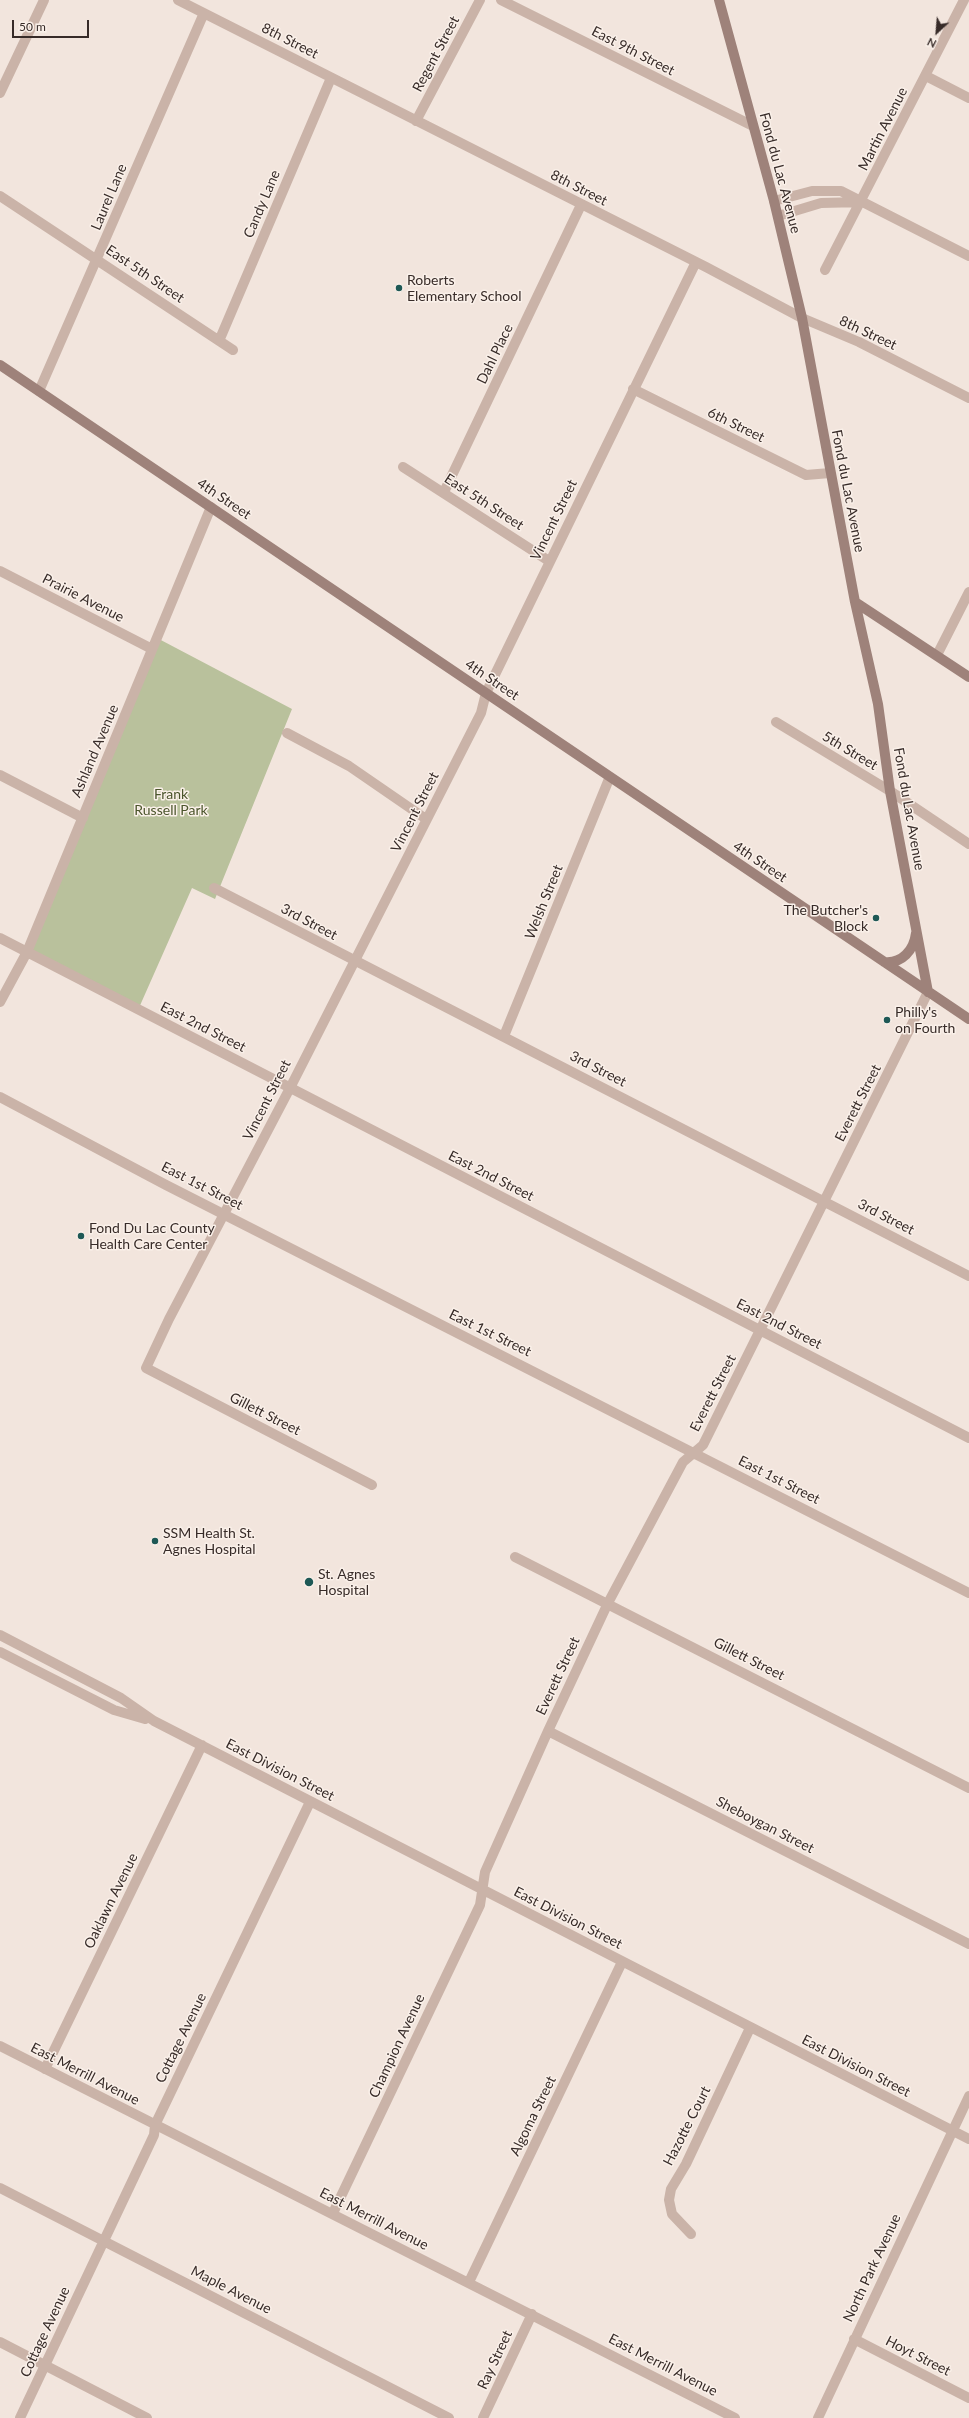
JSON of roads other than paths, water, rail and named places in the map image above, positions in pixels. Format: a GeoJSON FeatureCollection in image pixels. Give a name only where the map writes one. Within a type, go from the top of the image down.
{"type":"FeatureCollection","features":[{"type":"Feature","properties":{"kind":"street"},"geometry":{"type":"LineString","coordinates":[[0,93],[44,0]]}},
{"type":"Feature","properties":{"kind":"street","name":"8th Street"},"geometry":{"type":"LineString","coordinates":[[178,0],[696,262],[802,318],[859,342],[969,398]]}},
{"type":"Feature","properties":{"kind":"street","name":"Regent Street"},"geometry":{"type":"LineString","coordinates":[[416,121],[480,0]]}},
{"type":"Feature","properties":{"kind":"street","name":"East 9th Street"},"geometry":{"type":"LineString","coordinates":[[501,0],[753,126]]}},
{"type":"Feature","properties":{"kind":"street","name":"Fond du Lac Avenue"},"geometry":{"type":"LineString","coordinates":[[719,0],[778,216],[802,318],[855,602],[878,704],[890,792],[928,992]]}},
{"type":"Feature","properties":{"kind":"street","name":"Martin Avenue"},"geometry":{"type":"LineString","coordinates":[[825,270],[862,202],[964,0]]}},
{"type":"Feature","properties":{"kind":"street","name":"Laurel Lane"},"geometry":{"type":"LineString","coordinates":[[39,391],[98,259],[204,13]]}},
{"type":"Feature","properties":{"kind":"street"},"geometry":{"type":"LineString","coordinates":[[926,76],[969,98]]}},
{"type":"Feature","properties":{"kind":"street","name":"Candy Lane"},"geometry":{"type":"LineString","coordinates":[[219,341],[331,78]]}},
{"type":"Feature","properties":{"kind":"street"},"geometry":{"type":"LineString","coordinates":[[774,201],[825,190],[841,191],[969,256]]}},
{"type":"Feature","properties":{"kind":"street","name":"East 5th Street"},"geometry":{"type":"LineString","coordinates":[[0,196],[98,259],[233,350]]}},
{"type":"Feature","properties":{"kind":"street"},"geometry":{"type":"LineString","coordinates":[[778,216],[821,203],[862,202]]}},
{"type":"Feature","properties":{"kind":"street","name":"Dahl Place"},"geometry":{"type":"LineString","coordinates":[[444,492],[582,205]]}},
{"type":"Feature","properties":{"kind":"street","name":"Vincent Street"},"geometry":{"type":"LineString","coordinates":[[146,1368],[223,1213],[290,1088],[481,713],[486,693],[696,262]]}},
{"type":"Feature","properties":{"kind":"street","name":"4th Street"},"geometry":{"type":"LineString","coordinates":[[0,366],[486,693],[609,779],[969,1019]]}},
{"type":"Feature","properties":{"kind":"street","name":"6th Street"},"geometry":{"type":"LineString","coordinates":[[633,389],[806,475],[830,473]]}},
{"type":"Feature","properties":{"kind":"street","name":"East 5th Street"},"geometry":{"type":"LineString","coordinates":[[404,467],[549,561]]}},
{"type":"Feature","properties":{"kind":"street","name":"Ashland Avenue"},"geometry":{"type":"LineString","coordinates":[[0,1002],[27,952],[211,507]]}},
{"type":"Feature","properties":{"kind":"street","name":"Prairie Avenue"},"geometry":{"type":"LineString","coordinates":[[0,571],[152,649]]}},
{"type":"Feature","properties":{"kind":"street"},"geometry":{"type":"LineString","coordinates":[[937,655],[969,592]]}},
{"type":"Feature","properties":{"kind":"street"},"geometry":{"type":"LineString","coordinates":[[855,602],[969,677]]}},
{"type":"Feature","properties":{"kind":"street","name":"5th Street"},"geometry":{"type":"LineString","coordinates":[[776,722],[890,792],[969,844]]}},
{"type":"Feature","properties":{"kind":"street"},"geometry":{"type":"LineString","coordinates":[[287,733],[349,766],[426,819]]}},
{"type":"Feature","properties":{"kind":"street"},"geometry":{"type":"LineString","coordinates":[[0,775],[82,818]]}},
{"type":"Feature","properties":{"kind":"street","name":"Welsh Street"},"geometry":{"type":"LineString","coordinates":[[504,1036],[609,779]]}},
{"type":"Feature","properties":{"kind":"street","name":"3rd Street"},"geometry":{"type":"LineString","coordinates":[[214,888],[354,962],[504,1036],[969,1276]]}},
{"type":"Feature","properties":{"kind":"street"},"geometry":{"type":"LineString","coordinates":[[884,962],[893,962],[907,954],[915,939],[916,929]]}},
{"type":"Feature","properties":{"kind":"street","name":"East 2nd Street"},"geometry":{"type":"LineString","coordinates":[[0,938],[969,1438]]}},
{"type":"Feature","properties":{"kind":"street","name":"Everett Street"},"geometry":{"type":"LineString","coordinates":[[483,1891],[485,1872],[548,1731],[608,1603],[683,1462],[692,1452],[703,1444],[928,992]]}},
{"type":"Feature","properties":{"kind":"street","name":"East 1st Street"},"geometry":{"type":"LineString","coordinates":[[0,1097],[223,1213],[969,1593]]}},
{"type":"Feature","properties":{"kind":"street","name":"Gillett Street"},"geometry":{"type":"LineString","coordinates":[[146,1368],[372,1485]]}},
{"type":"Feature","properties":{"kind":"street","name":"Gillett Street"},"geometry":{"type":"LineString","coordinates":[[515,1557],[969,1788]]}},
{"type":"Feature","properties":{"kind":"street","name":"East Division Street"},"geometry":{"type":"LineString","coordinates":[[0,1635],[121,1698],[154,1721],[969,2139]]}},
{"type":"Feature","properties":{"kind":"street","name":"East Division Street"},"geometry":{"type":"LineString","coordinates":[[0,1652],[114,1710],[154,1721]]}},
{"type":"Feature","properties":{"kind":"street","name":"Sheboygan Street"},"geometry":{"type":"LineString","coordinates":[[548,1731],[969,1944]]}},
{"type":"Feature","properties":{"kind":"street","name":"Oaklawn Avenue"},"geometry":{"type":"LineString","coordinates":[[45,2070],[202,1745]]}},
{"type":"Feature","properties":{"kind":"street","name":"Cottage Avenue"},"geometry":{"type":"LineString","coordinates":[[20,2418],[154,2135],[155,2125],[310,1802]]}},
{"type":"Feature","properties":{"kind":"street","name":"Champion Avenue"},"geometry":{"type":"LineString","coordinates":[[333,2213],[480,1905],[483,1891]]}},
{"type":"Feature","properties":{"kind":"street","name":"Algoma Street"},"geometry":{"type":"LineString","coordinates":[[469,2282],[622,1962]]}},
{"type":"Feature","properties":{"kind":"street","name":"Hazotte Court"},"geometry":{"type":"LineString","coordinates":[[691,2234],[672,2214],[669,2200],[671,2189],[686,2164],[750,2028]]}},
{"type":"Feature","properties":{"kind":"street","name":"East Merrill Avenue"},"geometry":{"type":"LineString","coordinates":[[0,2046],[45,2070],[333,2213],[735,2418]]}},
{"type":"Feature","properties":{"kind":"street","name":"North Park Avenue"},"geometry":{"type":"LineString","coordinates":[[818,2418],[969,2096]]}},
{"type":"Feature","properties":{"kind":"street","name":"Maple Avenue"},"geometry":{"type":"LineString","coordinates":[[0,2188],[448,2418]]}},
{"type":"Feature","properties":{"kind":"street","name":"Ray Street"},"geometry":{"type":"LineString","coordinates":[[483,2418],[532,2314]]}},
{"type":"Feature","properties":{"kind":"street","name":"Hoyt Street"},"geometry":{"type":"LineString","coordinates":[[854,2339],[969,2398]]}},
{"type":"Feature","properties":{"kind":"street"},"geometry":{"type":"LineString","coordinates":[[0,2342],[148,2418]]}},
{"type":"Feature","properties":{"kind":"place","name":"Roberts Elementary School"},"geometry":{"type":"Point","coordinates":[399,288]}},
{"type":"Feature","properties":{"kind":"place","name":"The Butcher's Block"},"geometry":{"type":"Point","coordinates":[876,918]}},
{"type":"Feature","properties":{"kind":"place","name":"Philly's on Fourth"},"geometry":{"type":"Point","coordinates":[887,1020]}},
{"type":"Feature","properties":{"kind":"place","name":"Fond Du Lac County Health Care Center"},"geometry":{"type":"Point","coordinates":[81,1236]}},
{"type":"Feature","properties":{"kind":"place","name":"SSM Health St. Agnes Hospital"},"geometry":{"type":"Point","coordinates":[155,1541]}},
{"type":"Feature","properties":{"kind":"place","name":"St. Agnes Hospital"},"geometry":{"type":"Point","coordinates":[309,1582]}},
{"type":"Feature","properties":{"kind":"park label","name":"Frank Russell Park"},"geometry":{"type":"Point","coordinates":[171,802]}}]}
